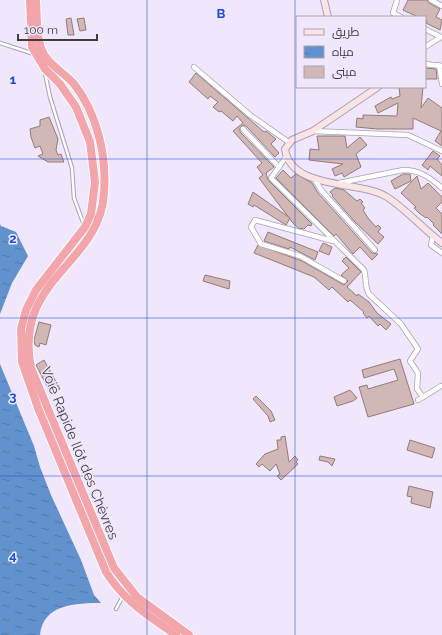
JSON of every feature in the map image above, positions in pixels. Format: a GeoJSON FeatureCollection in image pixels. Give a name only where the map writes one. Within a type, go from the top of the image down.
{"type":"FeatureCollection","features":[{"type":"Feature","properties":{"kind":"highway","name":"Voie Rapide Ilôt des Chèvres"},"geometry":{"type":"LineString","coordinates":[[30,0],[32,47],[45,69],[69,94],[76,107],[90,142],[94,164],[94,197],[91,214],[85,227],[36,290],[26,310],[22,323],[20,346],[26,378],[106,572],[123,595],[144,613],[176,635]]}},
{"type":"Feature","properties":{"kind":"highway","name":"Voie Rapide Ilôt des Chèvres"},"geometry":{"type":"LineString","coordinates":[[36,0],[39,39],[46,57],[73,84],[91,112],[98,134],[102,157],[104,194],[100,215],[92,233],[43,294],[34,312],[28,340],[31,368],[116,572],[137,597],[189,635]]}},
{"type":"Feature","properties":{"kind":"street"},"geometry":{"type":"LineString","coordinates":[[324,0],[328,16]]}},
{"type":"Feature","properties":{"kind":"street"},"geometry":{"type":"LineString","coordinates":[[397,0],[393,13],[399,16]]}},
{"type":"Feature","properties":{"kind":"street"},"geometry":{"type":"LineString","coordinates":[[431,0],[442,6]]}},
{"type":"Feature","properties":{"kind":"street"},"geometry":{"type":"LineString","coordinates":[[426,29],[442,37]]}},
{"type":"Feature","properties":{"kind":"street"},"geometry":{"type":"LineString","coordinates":[[426,47],[442,37]]}},
{"type":"Feature","properties":{"kind":"street"},"geometry":{"type":"LineString","coordinates":[[426,64],[440,66],[442,84]]}},
{"type":"Feature","properties":{"kind":"street"},"geometry":{"type":"LineString","coordinates":[[194,67],[250,115],[290,143]]}},
{"type":"Feature","properties":{"kind":"street"},"geometry":{"type":"LineString","coordinates":[[377,88],[313,132],[290,143],[285,149],[286,156],[294,168],[313,177],[333,184],[362,189],[387,197],[442,243]]}},
{"type":"Feature","properties":{"kind":"street"},"geometry":{"type":"LineString","coordinates":[[243,129],[279,167]]}},
{"type":"Feature","properties":{"kind":"street"},"geometry":{"type":"LineString","coordinates":[[313,132],[408,135],[442,151]]}},
{"type":"Feature","properties":{"kind":"street"},"geometry":{"type":"LineString","coordinates":[[286,156],[271,178],[364,270],[366,275],[365,288],[369,294],[401,324],[418,349],[410,361],[418,373],[417,389],[423,397]]}},
{"type":"Feature","properties":{"kind":"street"},"geometry":{"type":"LineString","coordinates":[[333,184],[403,170],[414,170],[423,173],[442,188]]}},
{"type":"Feature","properties":{"kind":"street"},"geometry":{"type":"LineString","coordinates":[[313,177],[321,190],[375,250]]}},
{"type":"Feature","properties":{"kind":"street"},"geometry":{"type":"LineString","coordinates":[[334,241],[255,220],[251,227],[261,244],[300,256],[344,281]]}},
{"type":"Feature","properties":{"kind":"street"},"geometry":{"type":"LineString","coordinates":[[432,236],[431,245],[442,253]]}},
{"type":"Feature","properties":{"kind":"street"},"geometry":{"type":"LineString","coordinates":[[418,400],[442,386]]}},
{"type":"Feature","properties":{"kind":"lane"},"geometry":{"type":"LineString","coordinates":[[0,42],[46,57]]}},
{"type":"Feature","properties":{"kind":"lane"},"geometry":{"type":"LineString","coordinates":[[45,69],[50,97],[72,168],[74,198],[85,227]]}},
{"type":"Feature","properties":{"kind":"lane"},"geometry":{"type":"LineString","coordinates":[[116,609],[123,595]]}},
{"type":"Feature","properties":{"kind":"water"},"geometry":{"type":"Polygon","coordinates":[[[0,224],[1,226],[16,232],[28,256],[12,283],[0,314],[0,224]]]}},
{"type":"Feature","properties":{"kind":"water"},"geometry":{"type":"Polygon","coordinates":[[[0,364],[34,446],[40,467],[51,495],[81,560],[94,595],[101,603],[72,605],[62,607],[54,611],[47,617],[42,625],[40,635],[0,635],[0,364]]]}},
{"type":"Feature","properties":{"kind":"building"},"geometry":{"type":"Polygon","coordinates":[[[408,0],[427,0],[429,3],[440,9],[436,17],[442,20],[440,30],[426,23],[426,16],[416,16],[403,10],[408,0]]]}},
{"type":"Feature","properties":{"kind":"building"},"geometry":{"type":"Polygon","coordinates":[[[71,18],[74,35],[68,35],[66,19],[71,18]]]}},
{"type":"Feature","properties":{"kind":"building"},"geometry":{"type":"Polygon","coordinates":[[[84,18],[86,30],[80,31],[77,19],[84,18]]]}},
{"type":"Feature","properties":{"kind":"building"},"geometry":{"type":"Polygon","coordinates":[[[426,68],[436,69],[437,79],[426,79],[426,68]]]}},
{"type":"Feature","properties":{"kind":"building"},"geometry":{"type":"Polygon","coordinates":[[[196,73],[264,132],[266,131],[276,139],[271,144],[279,153],[275,157],[246,126],[243,125],[240,128],[240,132],[274,167],[266,173],[268,180],[312,224],[311,226],[308,225],[304,229],[298,228],[292,222],[259,178],[263,175],[257,167],[262,163],[233,131],[243,123],[237,116],[233,121],[221,111],[219,112],[213,107],[218,102],[210,96],[208,99],[189,82],[196,73]]]}},
{"type":"Feature","properties":{"kind":"building"},"geometry":{"type":"Polygon","coordinates":[[[399,88],[423,88],[421,108],[428,98],[442,108],[442,146],[435,141],[441,131],[413,118],[413,129],[377,129],[356,127],[357,118],[363,119],[363,115],[397,116],[398,103],[378,113],[375,106],[391,97],[392,99],[400,96],[399,88]]]}},
{"type":"Feature","properties":{"kind":"building"},"geometry":{"type":"Polygon","coordinates":[[[49,117],[58,139],[56,150],[58,155],[61,154],[64,162],[48,162],[38,156],[43,154],[40,146],[35,148],[31,137],[30,129],[40,126],[40,120],[49,117]]]}},
{"type":"Feature","properties":{"kind":"building"},"geometry":{"type":"Polygon","coordinates":[[[317,136],[345,136],[347,148],[360,137],[367,145],[356,154],[361,167],[344,177],[342,173],[335,176],[332,169],[343,164],[309,160],[310,149],[319,150],[317,136]]]}},
{"type":"Feature","properties":{"kind":"building"},"geometry":{"type":"Polygon","coordinates":[[[433,151],[440,156],[437,159],[442,165],[442,176],[430,166],[428,170],[422,165],[433,151]]]}},
{"type":"Feature","properties":{"kind":"building"},"geometry":{"type":"Polygon","coordinates":[[[283,170],[291,178],[296,174],[312,183],[318,193],[372,253],[378,254],[372,260],[360,247],[353,254],[336,234],[334,236],[276,178],[283,170]]]}},
{"type":"Feature","properties":{"kind":"building"},"geometry":{"type":"Polygon","coordinates":[[[403,174],[410,174],[411,181],[395,189],[391,181],[403,174]]]}},
{"type":"Feature","properties":{"kind":"building"},"geometry":{"type":"Polygon","coordinates":[[[417,176],[421,189],[428,183],[442,197],[442,202],[436,208],[442,214],[442,234],[427,217],[426,218],[414,208],[416,207],[401,193],[417,176]]]}},
{"type":"Feature","properties":{"kind":"building"},"geometry":{"type":"Polygon","coordinates":[[[335,188],[344,190],[357,201],[360,199],[363,202],[361,203],[365,208],[363,210],[368,218],[376,227],[378,225],[381,228],[378,232],[384,237],[378,244],[355,222],[332,196],[333,195],[330,192],[335,188]]]}},
{"type":"Feature","properties":{"kind":"building"},"geometry":{"type":"Polygon","coordinates":[[[253,192],[290,218],[286,225],[254,205],[253,207],[248,204],[253,192]]]}},
{"type":"Feature","properties":{"kind":"building"},"geometry":{"type":"Polygon","coordinates":[[[268,232],[318,252],[315,260],[290,247],[289,249],[264,241],[268,232]]]}},
{"type":"Feature","properties":{"kind":"building"},"geometry":{"type":"Polygon","coordinates":[[[323,243],[332,247],[329,255],[319,251],[323,243]]]}},
{"type":"Feature","properties":{"kind":"building"},"geometry":{"type":"Polygon","coordinates":[[[258,245],[302,261],[344,285],[348,281],[341,275],[349,268],[342,261],[346,257],[361,272],[347,287],[357,296],[358,294],[369,302],[377,313],[391,324],[386,330],[380,324],[378,326],[369,316],[367,318],[363,313],[364,312],[350,300],[348,302],[332,287],[329,290],[314,277],[254,253],[258,245]]]}},
{"type":"Feature","properties":{"kind":"building"},"geometry":{"type":"Polygon","coordinates":[[[205,275],[230,281],[229,289],[203,281],[205,275]]]}},
{"type":"Feature","properties":{"kind":"building"},"geometry":{"type":"Polygon","coordinates":[[[39,322],[51,325],[46,345],[40,343],[39,347],[35,345],[34,340],[39,322]]]}},
{"type":"Feature","properties":{"kind":"building"},"geometry":{"type":"Polygon","coordinates":[[[400,359],[414,404],[368,417],[359,387],[367,385],[368,389],[398,380],[394,369],[364,378],[362,370],[400,359]]]}},
{"type":"Feature","properties":{"kind":"building"},"geometry":{"type":"Polygon","coordinates":[[[44,360],[60,389],[54,392],[52,389],[49,390],[36,365],[44,360]]]}},
{"type":"Feature","properties":{"kind":"building"},"geometry":{"type":"Polygon","coordinates":[[[350,390],[357,398],[353,401],[337,406],[334,397],[350,390]]]}},
{"type":"Feature","properties":{"kind":"building"},"geometry":{"type":"Polygon","coordinates":[[[256,396],[271,411],[275,420],[270,422],[268,416],[253,399],[256,396]]]}},
{"type":"Feature","properties":{"kind":"building"},"geometry":{"type":"Polygon","coordinates":[[[285,436],[289,462],[295,456],[298,460],[296,462],[298,464],[281,480],[277,476],[280,474],[276,464],[270,471],[262,464],[259,467],[256,464],[265,454],[278,449],[277,440],[281,440],[281,437],[285,436]]]}},
{"type":"Feature","properties":{"kind":"building"},"geometry":{"type":"Polygon","coordinates":[[[410,440],[435,448],[432,458],[407,450],[410,440]]]}},
{"type":"Feature","properties":{"kind":"building"},"geometry":{"type":"Polygon","coordinates":[[[320,456],[335,459],[332,466],[328,462],[319,460],[320,456]]]}},
{"type":"Feature","properties":{"kind":"building"},"geometry":{"type":"Polygon","coordinates":[[[409,486],[433,492],[430,508],[411,503],[412,497],[407,496],[409,486]]]}}]}
